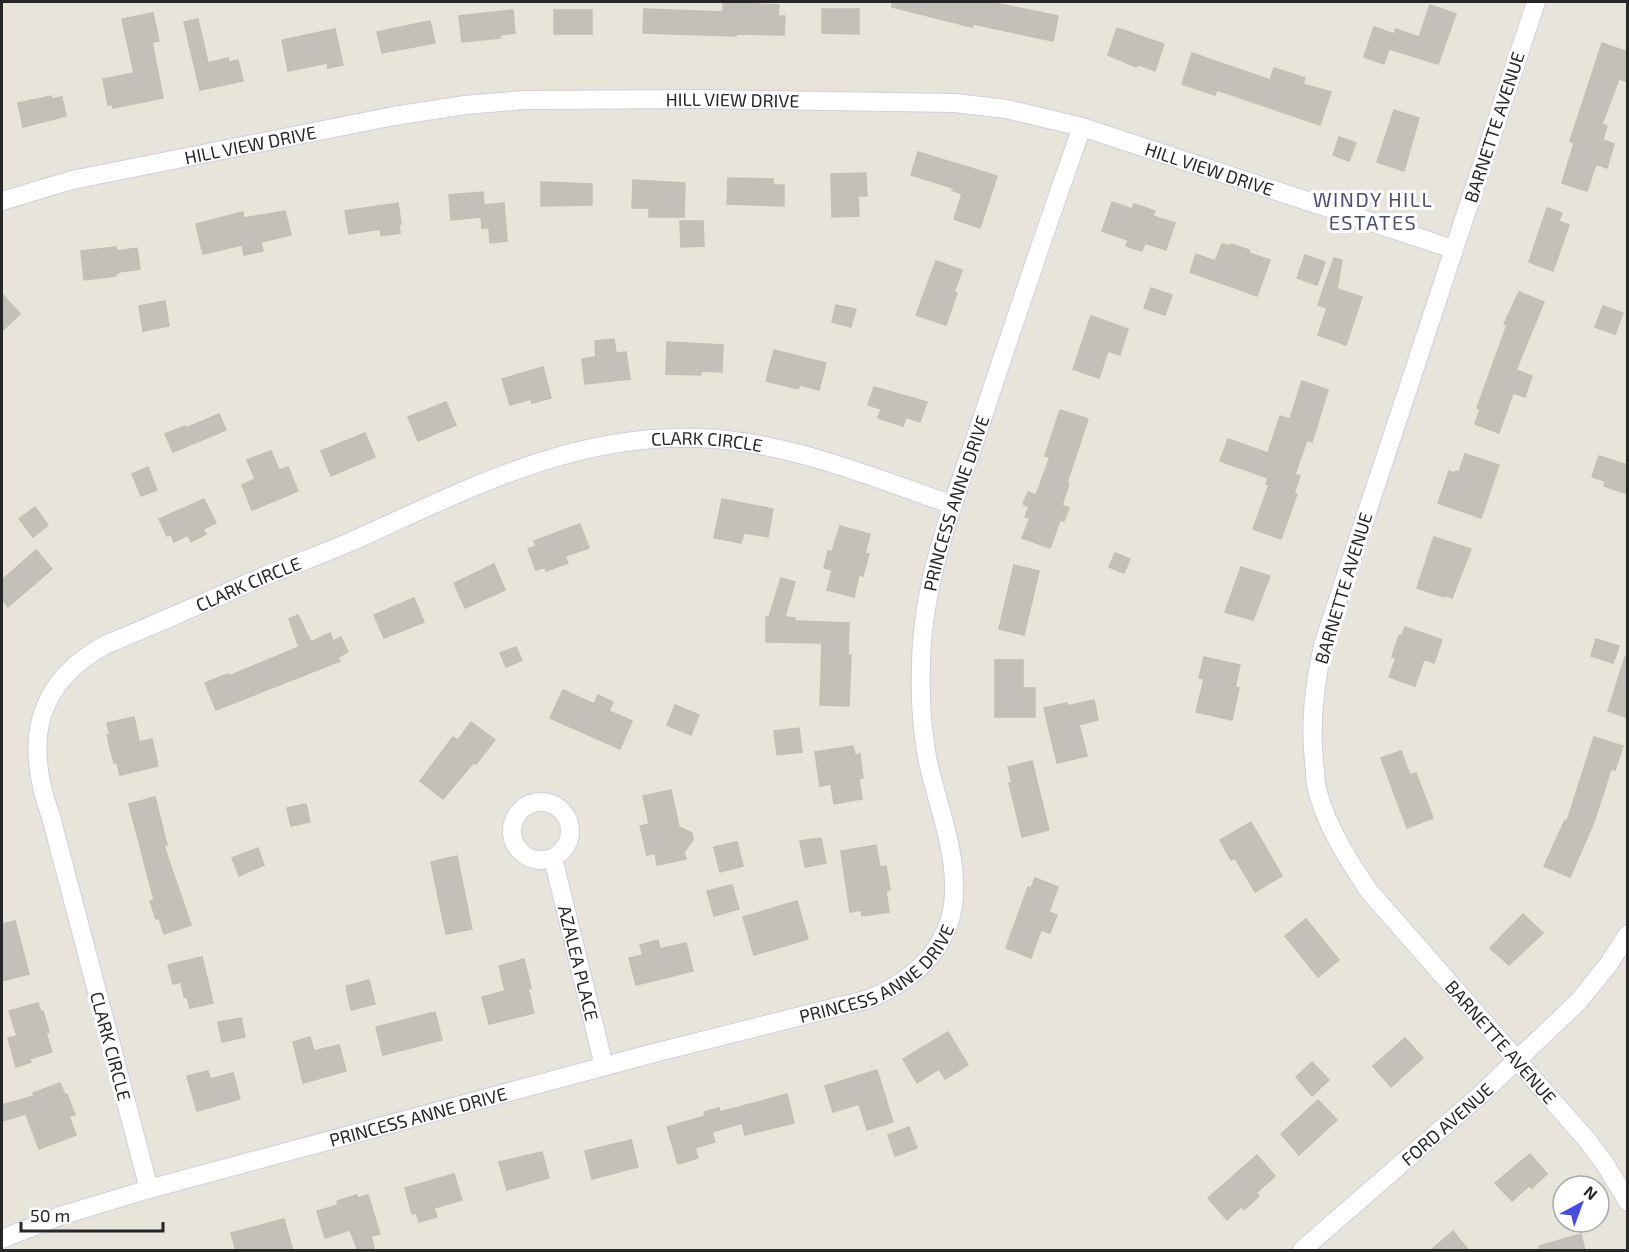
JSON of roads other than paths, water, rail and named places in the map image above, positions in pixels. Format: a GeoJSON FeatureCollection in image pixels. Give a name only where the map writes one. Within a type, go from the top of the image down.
{"type":"FeatureCollection","features":[{"type":"Feature","properties":{"kind":"street","name":"BARNETTE AVENUE"},"geometry":{"type":"LineString","coordinates":[[1536,2],[1324,642],[1315,681],[1312,752],[1317,792],[1329,822],[1347,858],[1369,891],[1587,1140],[1628,1202]]}},
{"type":"Feature","properties":{"kind":"street","name":"HILL VIEW DRIVE"},"geometry":{"type":"LineString","coordinates":[[2,201],[72,180],[394,116],[465,105],[524,100],[698,99],[955,103],[1006,109],[1082,127],[1454,249]]}},
{"type":"Feature","properties":{"kind":"street","name":"PRINCESS ANNE DRIVE"},"geometry":{"type":"LineString","coordinates":[[2,1239],[60,1216],[149,1189],[604,1066],[869,999],[907,980],[924,964],[938,945],[948,925],[953,904],[954,881],[946,835],[928,762],[922,715],[923,630],[930,584],[953,505],[1082,127]]}},
{"type":"Feature","properties":{"kind":"street","name":"CLARK CIRCLE"},"geometry":{"type":"LineString","coordinates":[[149,1189],[51,817],[42,792],[38,766],[38,739],[44,708],[52,691],[70,669],[87,655],[107,644],[349,542],[420,509],[538,461],[588,447],[656,437],[747,442],[818,460],[953,505]]}},
{"type":"Feature","properties":{"kind":"street","name":"AZALEA PLACE"},"geometry":{"type":"LineString","coordinates":[[553,858],[604,1066]]}},
{"type":"Feature","properties":{"kind":"street","name":"FORD AVENUE"},"geometry":{"type":"LineString","coordinates":[[1302,1251],[1478,1097],[1578,1002],[1608,965],[1628,934]]}},
{"type":"Feature","properties":{"kind":"district","name":"WINDY HILL ESTATES"},"geometry":{"type":"Point","coordinates":[1373,210]}}]}
